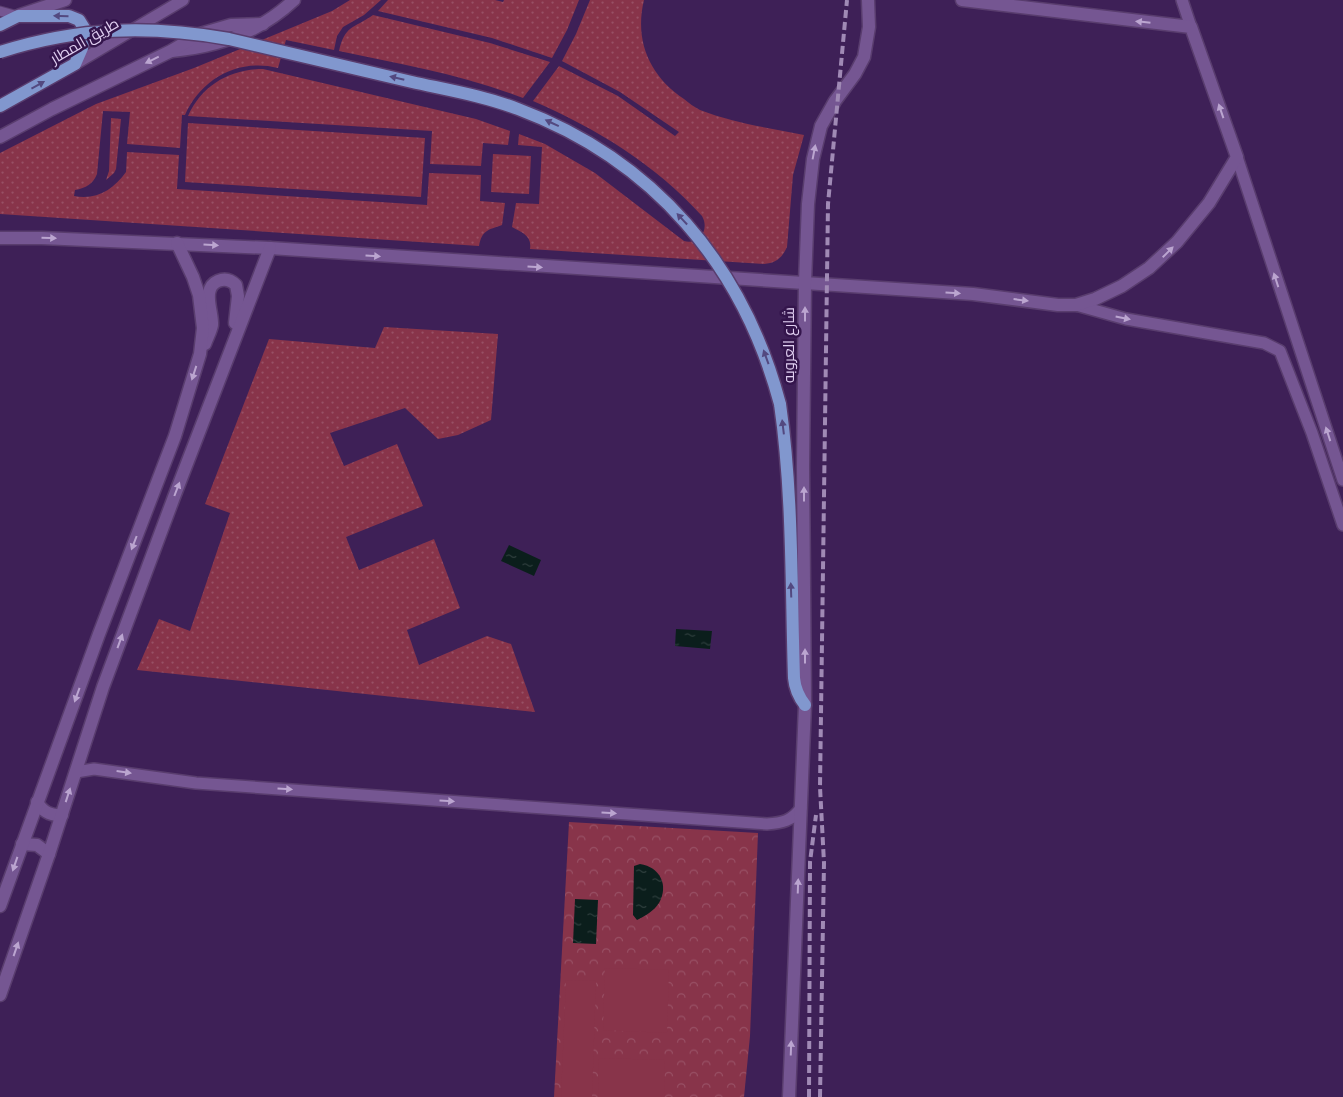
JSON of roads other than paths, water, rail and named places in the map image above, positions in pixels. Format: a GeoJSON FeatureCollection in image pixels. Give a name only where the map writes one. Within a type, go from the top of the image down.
{"type":"FeatureCollection","features":[{"type":"Feature","properties":{"kind":"main road"},"geometry":{"type":"LineString","coordinates":[[0,24],[65,0]]}},
{"type":"Feature","properties":{"kind":"main road"},"geometry":{"type":"LineString","coordinates":[[0,136],[52,108],[171,51],[204,47],[250,32],[294,0]]}},
{"type":"Feature","properties":{"kind":"main road","name":"شارع العروبه"},"geometry":{"type":"LineString","coordinates":[[789,1097],[805,705],[803,467],[805,282],[808,204],[816,142],[827,114],[855,74],[864,57],[870,27],[868,0]]}},
{"type":"Feature","properties":{"kind":"main road"},"geometry":{"type":"LineString","coordinates":[[0,238],[177,243],[270,248],[537,267],[805,282],[973,294],[1058,305],[1076,305],[1095,299],[1122,286],[1149,268],[1164,255],[1209,203],[1237,157],[1191,28],[962,0]]}},
{"type":"Feature","properties":{"kind":"main road"},"geometry":{"type":"LineString","coordinates":[[18,16],[63,16],[79,20],[84,28],[84,35],[82,48],[75,64]]}},
{"type":"Feature","properties":{"kind":"main road"},"geometry":{"type":"LineString","coordinates":[[0,52],[54,37],[124,29],[194,33],[229,39],[495,101],[538,117],[579,137],[618,162],[654,190],[696,234],[727,278],[749,318],[767,360],[780,404],[788,488],[794,678],[799,697],[805,705]]}},
{"type":"Feature","properties":{"kind":"main road","name":"طريق المطار"},"geometry":{"type":"LineString","coordinates":[[0,106],[75,64]]}},
{"type":"Feature","properties":{"kind":"main road"},"geometry":{"type":"LineString","coordinates":[[177,243],[199,295],[203,328],[200,354]]}},
{"type":"Feature","properties":{"kind":"main road"},"geometry":{"type":"LineString","coordinates":[[0,995],[49,854],[103,687],[233,341],[270,248]]}},
{"type":"Feature","properties":{"kind":"main road"},"geometry":{"type":"LineString","coordinates":[[0,906],[99,634],[175,436],[200,354],[212,328],[209,292],[212,286],[220,280],[232,281],[238,291],[233,341]]}},
{"type":"Feature","properties":{"kind":"main road"},"geometry":{"type":"LineString","coordinates":[[37,802],[41,809],[47,813],[62,815]]}},
{"type":"Feature","properties":{"kind":"main road"},"geometry":{"type":"LineString","coordinates":[[22,844],[37,844],[49,854]]}},
{"type":"Feature","properties":{"kind":"street"},"geometry":{"type":"LineString","coordinates":[[0,11],[18,16],[44,0]]}},
{"type":"Feature","properties":{"kind":"street","name":"طريق المطار"},"geometry":{"type":"LineString","coordinates":[[75,64],[183,0]]}},
{"type":"Feature","properties":{"kind":"street"},"geometry":{"type":"LineString","coordinates":[[1182,0],[1191,28]]}},
{"type":"Feature","properties":{"kind":"street"},"geometry":{"type":"LineString","coordinates":[[1237,157],[1295,339],[1343,480]]}},
{"type":"Feature","properties":{"kind":"street"},"geometry":{"type":"LineString","coordinates":[[1076,305],[1126,319],[1264,343],[1280,351],[1304,412],[1343,525]]}},
{"type":"Feature","properties":{"kind":"street"},"geometry":{"type":"LineString","coordinates":[[1280,351],[1295,339]]}},
{"type":"Feature","properties":{"kind":"street"},"geometry":{"type":"LineString","coordinates":[[1304,412],[1319,408]]}},
{"type":"Feature","properties":{"kind":"street"},"geometry":{"type":"LineString","coordinates":[[76,772],[94,769],[196,782],[767,824],[788,821],[801,808]]}},
{"type":"Feature","properties":{"kind":"water"},"geometry":{"type":"Polygon","coordinates":[[[509,545],[541,560],[534,576],[501,561],[509,545]]]}},
{"type":"Feature","properties":{"kind":"water"},"geometry":{"type":"Polygon","coordinates":[[[676,629],[712,631],[710,649],[675,646],[676,629]]]}},
{"type":"Feature","properties":{"kind":"water"},"geometry":{"type":"Polygon","coordinates":[[[640,864],[653,869],[657,873],[661,878],[663,890],[657,906],[637,920],[633,915],[634,866],[640,864]]]}},
{"type":"Feature","properties":{"kind":"water"},"geometry":{"type":"Polygon","coordinates":[[[575,899],[598,900],[596,944],[573,943],[575,899]]]}},
{"type":"Feature","properties":{"kind":"railway"},"geometry":{"type":"LineString","coordinates":[[820,1097],[824,863],[820,787],[828,204],[847,0]]}},
{"type":"Feature","properties":{"kind":"railway"},"geometry":{"type":"LineString","coordinates":[[809,1097],[810,862],[816,815]]}}]}
